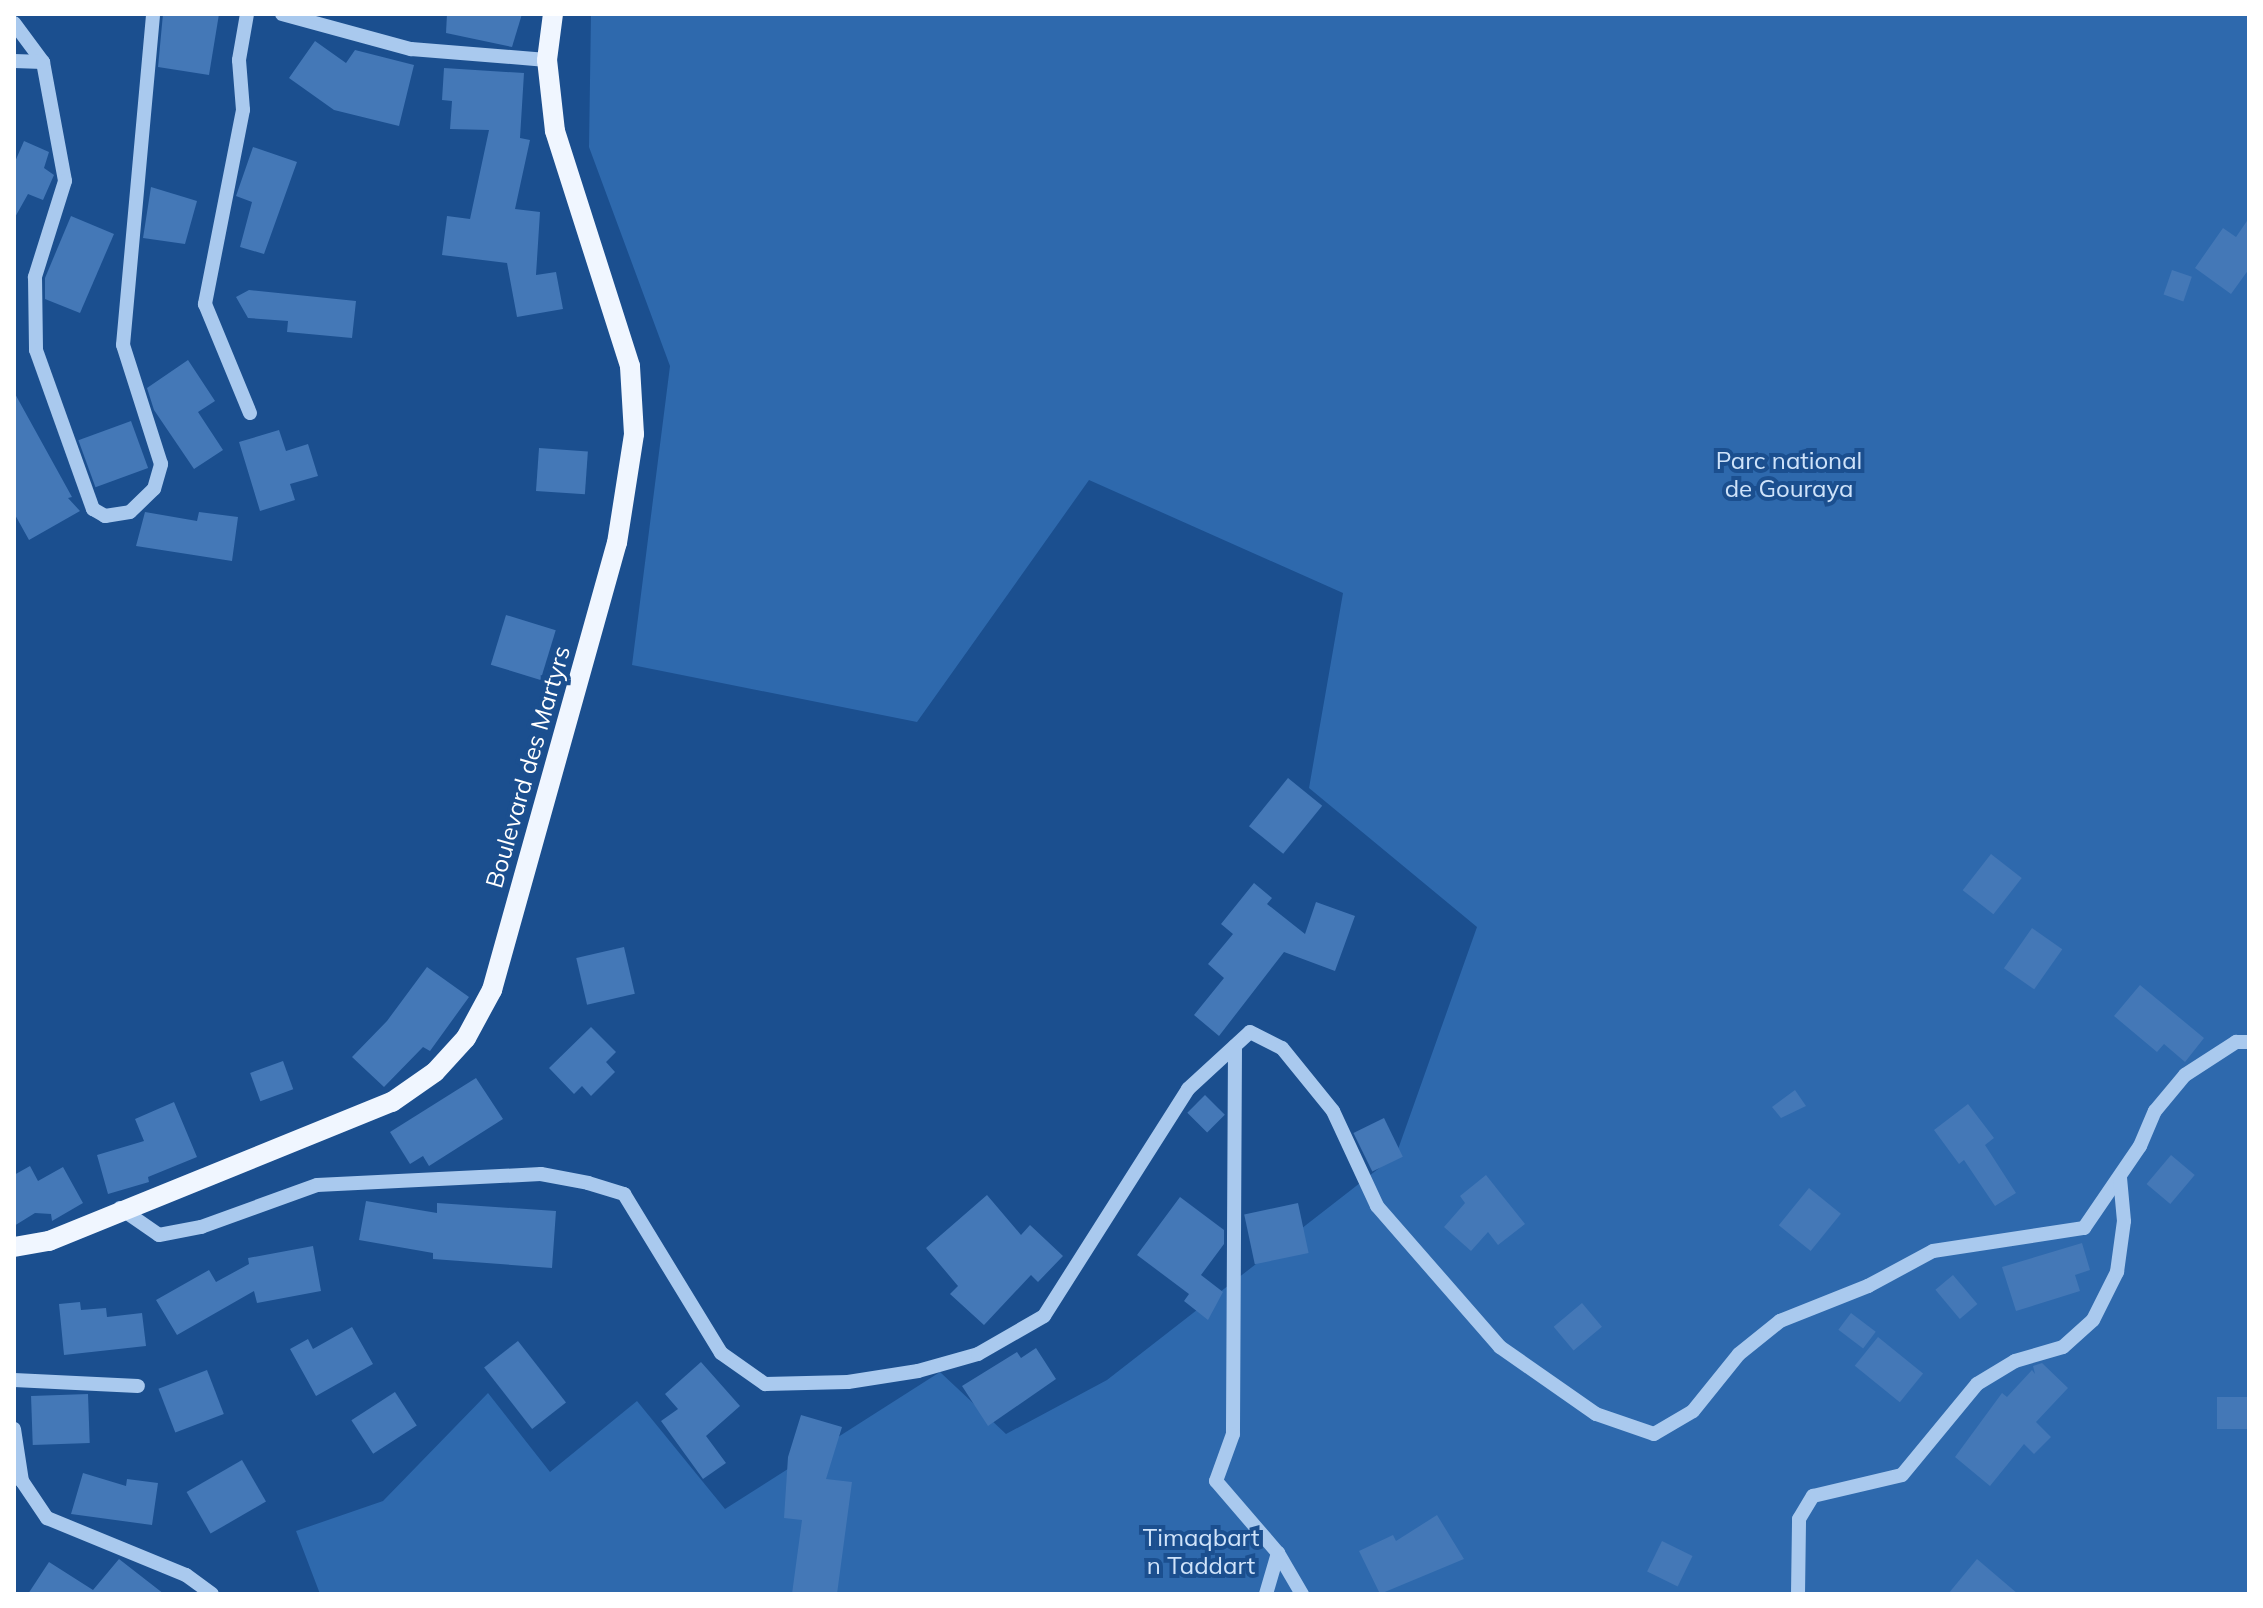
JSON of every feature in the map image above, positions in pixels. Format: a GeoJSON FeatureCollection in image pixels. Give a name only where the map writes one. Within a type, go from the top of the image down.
{"type":"FeatureCollection","features":[{"type":"Feature","properties":{"kind":"main road","name":"Boulevard des Martyrs"},"geometry":{"type":"LineString","coordinates":[[14,1247],[49,1241],[120,1208],[392,1102],[435,1072],[466,1038],[492,990],[617,543],[634,434],[630,366],[555,131],[548,63],[553,14]]}},
{"type":"Feature","properties":{"kind":"street"},"geometry":{"type":"LineString","coordinates":[[14,23],[43,62],[65,181],[35,277],[36,350],[93,509],[105,516],[130,512],[154,489],[161,464],[123,345],[153,14]]}},
{"type":"Feature","properties":{"kind":"street"},"geometry":{"type":"LineString","coordinates":[[247,14],[239,60],[243,110],[205,304],[250,413]]}},
{"type":"Feature","properties":{"kind":"street"},"geometry":{"type":"LineString","coordinates":[[282,14],[411,49],[548,63]]}},
{"type":"Feature","properties":{"kind":"street"},"geometry":{"type":"LineString","coordinates":[[14,61],[43,62]]}},
{"type":"Feature","properties":{"kind":"street"},"geometry":{"type":"LineString","coordinates":[[120,1208],[159,1235],[201,1227],[317,1185],[541,1174],[588,1183],[624,1194],[721,1353],[765,1384],[862,1380],[978,1354],[1044,1316],[1188,1089],[1250,1032],[1282,1048],[1333,1111],[1377,1206],[1500,1347],[1596,1414],[1654,1434],[1693,1411],[1739,1354],[1780,1321],[1868,1286],[1933,1251],[2084,1228],[2120,1178],[2155,1111],[2185,1075],[2236,1042],[2249,1042]]}},
{"type":"Feature","properties":{"kind":"street"},"geometry":{"type":"LineString","coordinates":[[1235,1046],[1233,1420],[1216,1481],[1278,1553],[1302,1594]]}},
{"type":"Feature","properties":{"kind":"street"},"geometry":{"type":"LineString","coordinates":[[1798,1594],[1799,1519],[1813,1496],[1902,1475],[1977,1384],[2015,1361],[2063,1347],[2093,1320],[2117,1272],[2124,1221],[2120,1178]]}},
{"type":"Feature","properties":{"kind":"street"},"geometry":{"type":"LineString","coordinates":[[14,1380],[138,1386]]}},
{"type":"Feature","properties":{"kind":"street"},"geometry":{"type":"LineString","coordinates":[[14,1429],[22,1481],[47,1518],[186,1575],[212,1594]]}},
{"type":"Feature","properties":{"kind":"street"},"geometry":{"type":"LineString","coordinates":[[1266,1594],[1278,1553]]}},
{"type":"Feature","properties":{"kind":"green space","name":"Parc national de Gouraya"},"geometry":{"type":"Polygon","coordinates":[[[591,14],[2249,14],[2249,1594],[320,1594],[296,1531],[383,1501],[488,1393],[550,1472],[637,1401],[725,1509],[940,1372],[1006,1434],[1107,1380],[1396,1155],[1477,927],[1309,788],[1343,593],[1089,480],[917,722],[632,665],[670,366],[589,147],[591,14]]]}},
{"type":"Feature","properties":{"kind":"building"},"geometry":{"type":"Polygon","coordinates":[[[163,14],[219,14],[209,75],[158,67],[163,14]]]}},
{"type":"Feature","properties":{"kind":"building"},"geometry":{"type":"Polygon","coordinates":[[[447,14],[522,14],[512,47],[446,33],[447,14]]]}},
{"type":"Feature","properties":{"kind":"building"},"geometry":{"type":"Polygon","coordinates":[[[315,41],[346,63],[355,50],[414,65],[399,126],[334,110],[289,78],[315,41]]]}},
{"type":"Feature","properties":{"kind":"building"},"geometry":{"type":"Polygon","coordinates":[[[444,68],[524,73],[520,138],[530,140],[515,209],[540,212],[536,275],[556,272],[563,309],[517,317],[507,263],[442,255],[447,216],[470,219],[489,130],[450,129],[452,101],[442,100],[444,68]]]}},
{"type":"Feature","properties":{"kind":"building"},"geometry":{"type":"Polygon","coordinates":[[[24,141],[49,152],[44,168],[54,175],[43,200],[28,194],[14,219],[14,164],[24,141]]]}},
{"type":"Feature","properties":{"kind":"building"},"geometry":{"type":"Polygon","coordinates":[[[253,147],[297,162],[264,254],[240,247],[252,202],[236,196],[253,147]]]}},
{"type":"Feature","properties":{"kind":"building"},"geometry":{"type":"Polygon","coordinates":[[[151,187],[197,201],[185,244],[143,238],[151,187]]]}},
{"type":"Feature","properties":{"kind":"building"},"geometry":{"type":"Polygon","coordinates":[[[71,216],[114,234],[80,313],[45,299],[45,278],[71,216]]]}},
{"type":"Feature","properties":{"kind":"building"},"geometry":{"type":"Polygon","coordinates":[[[2249,218],[2249,269],[2231,294],[2195,268],[2223,228],[2236,237],[2249,218]]]}},
{"type":"Feature","properties":{"kind":"building"},"geometry":{"type":"Polygon","coordinates":[[[2172,270],[2192,277],[2183,301],[2164,295],[2172,270]]]}},
{"type":"Feature","properties":{"kind":"building"},"geometry":{"type":"Polygon","coordinates":[[[249,290],[356,301],[352,338],[287,332],[288,321],[248,318],[236,297],[249,290]]]}},
{"type":"Feature","properties":{"kind":"building"},"geometry":{"type":"Polygon","coordinates":[[[188,360],[215,401],[198,412],[223,450],[194,469],[154,410],[147,388],[188,360]]]}},
{"type":"Feature","properties":{"kind":"building"},"geometry":{"type":"Polygon","coordinates":[[[14,392],[72,497],[68,498],[80,511],[29,540],[14,513],[14,392]]]}},
{"type":"Feature","properties":{"kind":"building"},"geometry":{"type":"Polygon","coordinates":[[[131,421],[148,468],[95,487],[78,440],[131,421]]]}},
{"type":"Feature","properties":{"kind":"building"},"geometry":{"type":"Polygon","coordinates":[[[279,430],[286,451],[308,444],[318,476],[290,484],[295,500],[260,511],[239,442],[279,430]]]}},
{"type":"Feature","properties":{"kind":"building"},"geometry":{"type":"Polygon","coordinates":[[[539,448],[588,451],[585,494],[536,491],[539,448]]]}},
{"type":"Feature","properties":{"kind":"building"},"geometry":{"type":"Polygon","coordinates":[[[145,512],[197,521],[199,512],[238,517],[232,561],[136,546],[145,512]]]}},
{"type":"Feature","properties":{"kind":"building"},"geometry":{"type":"Polygon","coordinates":[[[506,615],[556,630],[541,680],[491,665],[506,615]]]}},
{"type":"Feature","properties":{"kind":"building"},"geometry":{"type":"Polygon","coordinates":[[[1288,778],[1322,806],[1283,854],[1249,826],[1288,778]]]}},
{"type":"Feature","properties":{"kind":"building"},"geometry":{"type":"Polygon","coordinates":[[[1991,854],[2022,878],[1993,914],[1963,890],[1991,854]]]}},
{"type":"Feature","properties":{"kind":"building"},"geometry":{"type":"Polygon","coordinates":[[[1254,883],[1272,898],[1267,904],[1305,934],[1316,902],[1355,916],[1335,971],[1284,952],[1219,1036],[1194,1015],[1224,978],[1208,964],[1233,934],[1221,924],[1254,883]]]}},
{"type":"Feature","properties":{"kind":"building"},"geometry":{"type":"Polygon","coordinates":[[[2032,928],[2062,949],[2034,989],[2004,968],[2032,928]]]}},
{"type":"Feature","properties":{"kind":"building"},"geometry":{"type":"Polygon","coordinates":[[[624,947],[635,994],[587,1005],[576,958],[624,947]]]}},
{"type":"Feature","properties":{"kind":"building"},"geometry":{"type":"Polygon","coordinates":[[[427,967],[469,997],[430,1051],[423,1047],[384,1087],[352,1057],[387,1021],[427,967]]]}},
{"type":"Feature","properties":{"kind":"building"},"geometry":{"type":"Polygon","coordinates":[[[2140,985],[2204,1038],[2185,1062],[2164,1044],[2157,1052],[2114,1016],[2140,985]]]}},
{"type":"Feature","properties":{"kind":"building"},"geometry":{"type":"Polygon","coordinates":[[[591,1027],[616,1052],[606,1062],[615,1072],[591,1096],[582,1086],[574,1094],[549,1068],[591,1027]]]}},
{"type":"Feature","properties":{"kind":"building"},"geometry":{"type":"Polygon","coordinates":[[[283,1061],[293,1089],[260,1101],[250,1073],[283,1061]]]}},
{"type":"Feature","properties":{"kind":"building"},"geometry":{"type":"Polygon","coordinates":[[[476,1078],[503,1119],[429,1166],[423,1156],[410,1164],[390,1132],[476,1078]]]}},
{"type":"Feature","properties":{"kind":"building"},"geometry":{"type":"Polygon","coordinates":[[[1795,1090],[1806,1106],[1781,1118],[1772,1107],[1795,1090]]]}},
{"type":"Feature","properties":{"kind":"building"},"geometry":{"type":"Polygon","coordinates":[[[1205,1095],[1225,1115],[1207,1132],[1187,1113],[1205,1095]]]}},
{"type":"Feature","properties":{"kind":"building"},"geometry":{"type":"Polygon","coordinates":[[[174,1102],[197,1157],[148,1177],[149,1182],[108,1194],[97,1155],[144,1141],[135,1119],[174,1102]]]}},
{"type":"Feature","properties":{"kind":"building"},"geometry":{"type":"Polygon","coordinates":[[[1968,1104],[1994,1138],[1985,1145],[2016,1193],[1995,1206],[1964,1160],[1959,1164],[1934,1130],[1968,1104]]]}},
{"type":"Feature","properties":{"kind":"building"},"geometry":{"type":"Polygon","coordinates":[[[1384,1118],[1403,1157],[1372,1172],[1353,1133],[1384,1118]]]}},
{"type":"Feature","properties":{"kind":"building"},"geometry":{"type":"Polygon","coordinates":[[[2171,1155],[2195,1175],[2170,1204],[2147,1184],[2171,1155]]]}},
{"type":"Feature","properties":{"kind":"building"},"geometry":{"type":"Polygon","coordinates":[[[30,1166],[38,1181],[63,1167],[83,1203],[52,1221],[51,1214],[35,1213],[14,1226],[14,1175],[30,1166]]]}},
{"type":"Feature","properties":{"kind":"building"},"geometry":{"type":"Polygon","coordinates":[[[1486,1175],[1525,1224],[1498,1245],[1488,1232],[1471,1251],[1444,1227],[1465,1203],[1460,1196],[1486,1175]]]}},
{"type":"Feature","properties":{"kind":"building"},"geometry":{"type":"Polygon","coordinates":[[[1809,1188],[1841,1214],[1811,1251],[1779,1225],[1809,1188]]]}},
{"type":"Feature","properties":{"kind":"building"},"geometry":{"type":"Polygon","coordinates":[[[987,1195],[1021,1235],[1030,1225],[1063,1256],[1038,1282],[1031,1275],[984,1325],[950,1294],[958,1286],[926,1248],[987,1195]]]}},
{"type":"Feature","properties":{"kind":"building"},"geometry":{"type":"Polygon","coordinates":[[[1180,1197],[1224,1230],[1224,1244],[1201,1275],[1223,1292],[1208,1320],[1184,1301],[1189,1294],[1137,1255],[1180,1197]]]}},
{"type":"Feature","properties":{"kind":"building"},"geometry":{"type":"Polygon","coordinates":[[[366,1201],[437,1213],[437,1203],[556,1211],[552,1268],[433,1259],[433,1253],[359,1240],[366,1201]]]}},
{"type":"Feature","properties":{"kind":"building"},"geometry":{"type":"Polygon","coordinates":[[[1298,1203],[1309,1253],[1255,1264],[1244,1214],[1298,1203]]]}},
{"type":"Feature","properties":{"kind":"building"},"geometry":{"type":"Polygon","coordinates":[[[2082,1243],[2090,1270],[2075,1275],[2080,1291],[2016,1311],[2002,1267],[2082,1243]]]}},
{"type":"Feature","properties":{"kind":"building"},"geometry":{"type":"Polygon","coordinates":[[[313,1246],[321,1291],[257,1303],[254,1291],[177,1335],[156,1300],[209,1270],[216,1282],[249,1264],[248,1258],[313,1246]]]}},
{"type":"Feature","properties":{"kind":"building"},"geometry":{"type":"Polygon","coordinates":[[[1953,1275],[1977,1304],[1960,1319],[1935,1290],[1953,1275]]]}},
{"type":"Feature","properties":{"kind":"building"},"geometry":{"type":"Polygon","coordinates":[[[80,1302],[81,1310],[106,1308],[107,1317],[142,1313],[146,1346],[64,1355],[59,1304],[80,1302]]]}},
{"type":"Feature","properties":{"kind":"building"},"geometry":{"type":"Polygon","coordinates":[[[1582,1303],[1602,1327],[1574,1351],[1554,1327],[1582,1303]]]}},
{"type":"Feature","properties":{"kind":"building"},"geometry":{"type":"Polygon","coordinates":[[[1851,1313],[1876,1332],[1863,1348],[1838,1330],[1851,1313]]]}},
{"type":"Feature","properties":{"kind":"building"},"geometry":{"type":"Polygon","coordinates":[[[352,1327],[373,1364],[316,1396],[290,1349],[308,1339],[313,1349],[352,1327]]]}},
{"type":"Feature","properties":{"kind":"building"},"geometry":{"type":"Polygon","coordinates":[[[1878,1337],[1923,1374],[1900,1402],[1855,1366],[1878,1337]]]}},
{"type":"Feature","properties":{"kind":"building"},"geometry":{"type":"Polygon","coordinates":[[[518,1341],[566,1402],[532,1429],[484,1367],[518,1341]]]}},
{"type":"Feature","properties":{"kind":"building"},"geometry":{"type":"Polygon","coordinates":[[[1036,1348],[1056,1379],[988,1426],[962,1386],[1017,1352],[1021,1358],[1036,1348]]]}},
{"type":"Feature","properties":{"kind":"building"},"geometry":{"type":"Polygon","coordinates":[[[701,1362],[740,1406],[706,1436],[726,1463],[703,1479],[661,1421],[678,1409],[665,1394],[701,1362]]]}},
{"type":"Feature","properties":{"kind":"building"},"geometry":{"type":"Polygon","coordinates":[[[2042,1363],[2068,1388],[2036,1422],[2051,1437],[2034,1454],[2024,1444],[1990,1486],[1955,1457],[2002,1393],[2007,1397],[2032,1370],[2035,1374],[2033,1366],[2042,1363]]]}},
{"type":"Feature","properties":{"kind":"building"},"geometry":{"type":"Polygon","coordinates":[[[207,1370],[224,1414],[175,1433],[158,1389],[207,1370]]]}},
{"type":"Feature","properties":{"kind":"building"},"geometry":{"type":"Polygon","coordinates":[[[395,1392],[417,1426],[373,1454],[351,1420],[395,1392]]]}},
{"type":"Feature","properties":{"kind":"building"},"geometry":{"type":"Polygon","coordinates":[[[88,1394],[90,1443],[33,1445],[31,1396],[88,1394]]]}},
{"type":"Feature","properties":{"kind":"building"},"geometry":{"type":"Polygon","coordinates":[[[2217,1397],[2249,1397],[2249,1429],[2217,1429],[2217,1397]]]}},
{"type":"Feature","properties":{"kind":"building"},"geometry":{"type":"Polygon","coordinates":[[[801,1415],[842,1427],[826,1479],[852,1482],[837,1594],[792,1594],[802,1520],[784,1518],[788,1457],[801,1415]]]}},
{"type":"Feature","properties":{"kind":"building"},"geometry":{"type":"Polygon","coordinates":[[[242,1460],[266,1502],[211,1534],[187,1492],[242,1460]]]}},
{"type":"Feature","properties":{"kind":"building"},"geometry":{"type":"Polygon","coordinates":[[[83,1473],[126,1486],[127,1479],[158,1483],[152,1525],[71,1514],[83,1473]]]}},
{"type":"Feature","properties":{"kind":"building"},"geometry":{"type":"Polygon","coordinates":[[[1437,1515],[1464,1559],[1380,1594],[1359,1551],[1393,1535],[1396,1541],[1437,1515]]]}},
{"type":"Feature","properties":{"kind":"building"},"geometry":{"type":"Polygon","coordinates":[[[1662,1541],[1693,1556],[1678,1586],[1647,1572],[1662,1541]]]}},
{"type":"Feature","properties":{"kind":"building"},"geometry":{"type":"Polygon","coordinates":[[[119,1559],[164,1594],[28,1594],[49,1562],[93,1590],[119,1559]]]}},
{"type":"Feature","properties":{"kind":"building"},"geometry":{"type":"Polygon","coordinates":[[[1977,1559],[2018,1594],[1948,1594],[1977,1559]]]}},
{"type":"Feature","properties":{"kind":"park label","name":"Timaqbart n Taddart"},"geometry":{"type":"Point","coordinates":[1201,1552]}}]}
